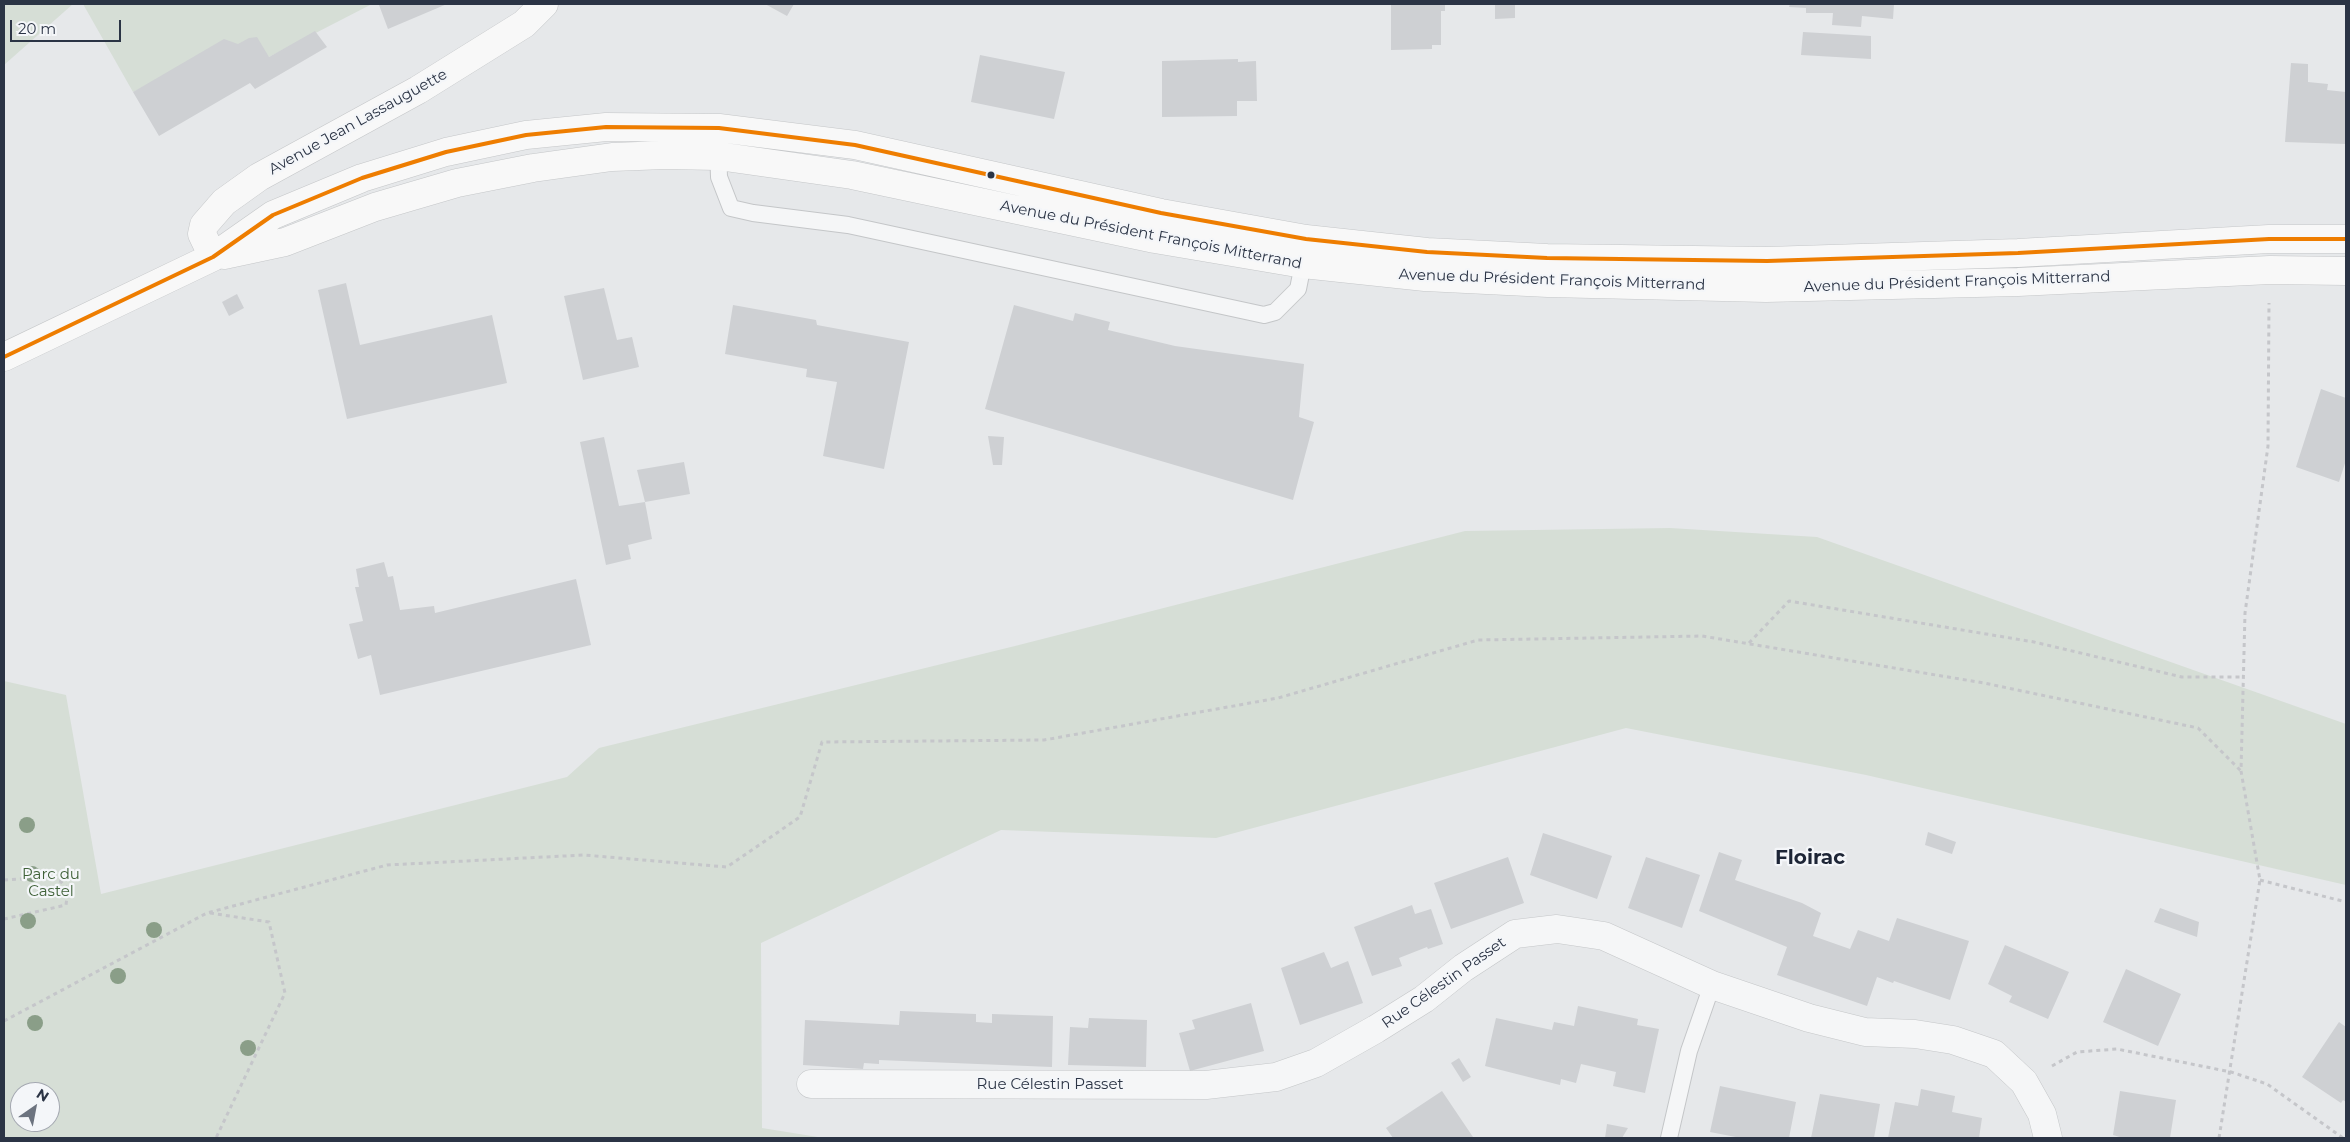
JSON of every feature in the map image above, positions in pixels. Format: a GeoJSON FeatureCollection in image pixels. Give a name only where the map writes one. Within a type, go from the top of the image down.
{"type":"FeatureCollection","features":[{"type":"Feature","properties":{"kind":"street","name":"Avenue Jean Lassauguette"},"geometry":{"type":"LineString","coordinates":[[213,257],[202,234],[204,225],[224,202],[260,177],[427,84],[524,24],[544,4]]}},
{"type":"Feature","properties":{"kind":"street","name":"Avenue du Président François Mitterrand"},"geometry":{"type":"LineString","coordinates":[[4,357],[213,257],[273,215],[362,178],[446,152],[526,136],[606,128],[719,128],[855,145],[1161,213],[1306,239],[1427,252],[1547,258],[1767,261],[2018,253],[2269,239],[2346,240]]}},
{"type":"Feature","properties":{"kind":"street","name":"Avenue du Président François Mitterrand"},"geometry":{"type":"LineString","coordinates":[[213,257],[284,242],[375,207],[456,183],[533,168],[612,157],[665,155],[718,156],[852,174],[1155,239],[1303,264],[1434,278],[1548,283],[1766,288],[2018,282],[2270,270],[2346,271]]}},
{"type":"Feature","properties":{"kind":"street","name":"Rue Célestin Passet"},"geometry":{"type":"LineString","coordinates":[[810,1084],[1206,1084],[1276,1077],[1316,1062],[1376,1030],[1424,999],[1463,968],[1515,934],[1557,929],[1604,936],[1712,985],[1809,1018],[1865,1032],[1915,1034],[1953,1040],[1994,1054],[2024,1082],[2042,1114],[2048,1138]]}},
{"type":"Feature","properties":{"kind":"lane"},"geometry":{"type":"LineString","coordinates":[[719,128],[719,177],[731,208],[753,213],[848,225],[1264,316],[1276,312],[1298,289],[1303,264]]}},
{"type":"Feature","properties":{"kind":"lane"},"geometry":{"type":"LineString","coordinates":[[1669,1138],[1690,1051],[1712,985]]}},
{"type":"Feature","properties":{"kind":"path"},"geometry":{"type":"LineString","coordinates":[[2219,1138],[2260,880],[2241,771],[2246,613],[2268,446],[2270,270]]}},
{"type":"Feature","properties":{"kind":"path"},"geometry":{"type":"LineString","coordinates":[[1748,644],[1789,601],[2034,642],[2182,677],[2244,677]]}},
{"type":"Feature","properties":{"kind":"path"},"geometry":{"type":"LineString","coordinates":[[4,1021],[207,913],[387,865],[584,855],[727,867],[800,817],[822,742],[1044,740],[1278,698],[1478,640],[1702,636],[1984,683],[2198,728],[2241,771]]}},
{"type":"Feature","properties":{"kind":"path"},"geometry":{"type":"LineString","coordinates":[[4,880],[49,877],[60,881],[68,889],[66,905],[4,919]]}},
{"type":"Feature","properties":{"kind":"path"},"geometry":{"type":"LineString","coordinates":[[2260,880],[2346,902]]}},
{"type":"Feature","properties":{"kind":"path"},"geometry":{"type":"LineString","coordinates":[[207,913],[269,922],[285,993],[216,1138]]}},
{"type":"Feature","properties":{"kind":"path"},"geometry":{"type":"LineString","coordinates":[[2024,1082],[2077,1052],[2118,1049],[2231,1072],[2267,1084],[2343,1138]]}},
{"type":"Feature","properties":{"kind":"green space"},"geometry":{"type":"Polygon","coordinates":[[[4,4],[73,4],[4,65],[4,4]]]}},
{"type":"Feature","properties":{"kind":"green space"},"geometry":{"type":"Polygon","coordinates":[[[83,4],[372,4],[269,57],[238,44],[133,92],[83,4]]]}},
{"type":"Feature","properties":{"kind":"green space","name":"Parc du Castel"},"geometry":{"type":"Polygon","coordinates":[[[1670,528],[1817,537],[2346,724],[2346,885],[1866,775],[1626,728],[1216,838],[1001,830],[761,943],[762,1128],[824,1138],[4,1138],[4,681],[66,695],[101,894],[567,777],[599,748],[1015,646],[1465,531],[1670,528]]]}},
{"type":"Feature","properties":{"kind":"building"},"geometry":{"type":"Polygon","coordinates":[[[447,4],[388,29],[379,5],[447,4]]]}},
{"type":"Feature","properties":{"kind":"building"},"geometry":{"type":"Polygon","coordinates":[[[765,4],[794,4],[787,16],[765,4]]]}},
{"type":"Feature","properties":{"kind":"building"},"geometry":{"type":"Polygon","coordinates":[[[1391,4],[1445,4],[1445,11],[1441,11],[1441,45],[1432,45],[1432,49],[1391,50],[1391,4]]]}},
{"type":"Feature","properties":{"kind":"building"},"geometry":{"type":"Polygon","coordinates":[[[1495,4],[1515,4],[1515,18],[1495,19],[1495,4]]]}},
{"type":"Feature","properties":{"kind":"building"},"geometry":{"type":"Polygon","coordinates":[[[1790,4],[1894,4],[1893,19],[1862,16],[1861,27],[1832,25],[1833,13],[1806,13],[1806,8],[1789,7],[1790,4]]]}},
{"type":"Feature","properties":{"kind":"building"},"geometry":{"type":"Polygon","coordinates":[[[315,31],[327,47],[255,89],[250,83],[159,136],[133,92],[224,39],[238,44],[249,38],[257,37],[269,57],[315,31]]]}},
{"type":"Feature","properties":{"kind":"building"},"geometry":{"type":"Polygon","coordinates":[[[1803,32],[1871,36],[1871,59],[1801,55],[1803,32]]]}},
{"type":"Feature","properties":{"kind":"building"},"geometry":{"type":"Polygon","coordinates":[[[980,55],[1065,72],[1054,119],[971,102],[980,55]]]}},
{"type":"Feature","properties":{"kind":"building"},"geometry":{"type":"Polygon","coordinates":[[[1238,59],[1238,62],[1256,61],[1257,101],[1237,101],[1237,116],[1162,117],[1162,61],[1238,59]]]}},
{"type":"Feature","properties":{"kind":"building"},"geometry":{"type":"Polygon","coordinates":[[[2291,63],[2308,64],[2308,82],[2328,84],[2327,90],[2346,92],[2346,144],[2285,142],[2291,63]]]}},
{"type":"Feature","properties":{"kind":"building"},"geometry":{"type":"Polygon","coordinates":[[[346,283],[360,345],[492,315],[507,383],[347,419],[318,290],[346,283]]]}},
{"type":"Feature","properties":{"kind":"building"},"geometry":{"type":"Polygon","coordinates":[[[604,288],[617,340],[632,337],[639,367],[583,380],[564,296],[604,288]]]}},
{"type":"Feature","properties":{"kind":"building"},"geometry":{"type":"Polygon","coordinates":[[[237,294],[244,308],[229,316],[222,302],[237,294]]]}},
{"type":"Feature","properties":{"kind":"building"},"geometry":{"type":"Polygon","coordinates":[[[733,305],[816,320],[817,325],[909,342],[884,469],[823,456],[837,382],[806,377],[807,369],[725,354],[733,305]]]}},
{"type":"Feature","properties":{"kind":"building"},"geometry":{"type":"Polygon","coordinates":[[[1014,305],[1073,321],[1075,313],[1110,322],[1108,330],[1175,346],[1304,364],[1299,417],[1314,422],[1293,500],[985,409],[1014,305]]]}},
{"type":"Feature","properties":{"kind":"building"},"geometry":{"type":"Polygon","coordinates":[[[2321,389],[2346,398],[2346,460],[2339,482],[2296,467],[2321,389]]]}},
{"type":"Feature","properties":{"kind":"building"},"geometry":{"type":"Polygon","coordinates":[[[988,436],[1004,437],[1002,465],[993,465],[988,436]]]}},
{"type":"Feature","properties":{"kind":"building"},"geometry":{"type":"Polygon","coordinates":[[[604,437],[619,506],[645,502],[652,539],[628,545],[631,559],[606,565],[580,442],[604,437]]]}},
{"type":"Feature","properties":{"kind":"building"},"geometry":{"type":"Polygon","coordinates":[[[684,462],[690,494],[645,502],[637,470],[684,462]]]}},
{"type":"Feature","properties":{"kind":"building"},"geometry":{"type":"Polygon","coordinates":[[[384,562],[388,577],[393,576],[400,610],[434,606],[435,613],[576,579],[591,645],[380,695],[371,655],[358,659],[349,624],[363,621],[355,587],[359,587],[356,569],[384,562]]]}},
{"type":"Feature","properties":{"kind":"building"},"geometry":{"type":"Polygon","coordinates":[[[1928,832],[1956,842],[1952,854],[1925,845],[1928,832]]]}},
{"type":"Feature","properties":{"kind":"building"},"geometry":{"type":"Polygon","coordinates":[[[1543,833],[1612,856],[1597,899],[1530,875],[1543,833]]]}},
{"type":"Feature","properties":{"kind":"building"},"geometry":{"type":"Polygon","coordinates":[[[1719,852],[1742,860],[1735,880],[1802,903],[1821,913],[1813,936],[1850,949],[1858,930],[1889,941],[1897,918],[1969,941],[1950,1000],[1877,977],[1867,1006],[1777,975],[1787,947],[1699,911],[1719,852]]]}},
{"type":"Feature","properties":{"kind":"building"},"geometry":{"type":"Polygon","coordinates":[[[1508,857],[1524,903],[1451,929],[1434,883],[1508,857]]]}},
{"type":"Feature","properties":{"kind":"building"},"geometry":{"type":"Polygon","coordinates":[[[1646,857],[1700,875],[1682,928],[1628,908],[1646,857]]]}},
{"type":"Feature","properties":{"kind":"building"},"geometry":{"type":"Polygon","coordinates":[[[1412,905],[1415,914],[1431,909],[1443,944],[1428,949],[1427,947],[1399,958],[1402,966],[1372,976],[1354,927],[1412,905]]]}},
{"type":"Feature","properties":{"kind":"building"},"geometry":{"type":"Polygon","coordinates":[[[2160,908],[2199,922],[2197,937],[2154,922],[2160,908]]]}},
{"type":"Feature","properties":{"kind":"building"},"geometry":{"type":"Polygon","coordinates":[[[2005,945],[2069,972],[2048,1019],[2009,1002],[2012,996],[1988,984],[2005,945]]]}},
{"type":"Feature","properties":{"kind":"building"},"geometry":{"type":"Polygon","coordinates":[[[1324,952],[1331,968],[1348,961],[1363,1003],[1300,1025],[1281,968],[1324,952]]]}},
{"type":"Feature","properties":{"kind":"building"},"geometry":{"type":"Polygon","coordinates":[[[2126,969],[2181,994],[2158,1046],[2103,1022],[2126,969]]]}},
{"type":"Feature","properties":{"kind":"building"},"geometry":{"type":"Polygon","coordinates":[[[1251,1003],[1264,1051],[1190,1071],[1179,1033],[1195,1029],[1192,1020],[1251,1003]]]}},
{"type":"Feature","properties":{"kind":"building"},"geometry":{"type":"Polygon","coordinates":[[[1578,1006],[1638,1019],[1637,1025],[1659,1029],[1645,1093],[1613,1086],[1616,1072],[1581,1064],[1576,1083],[1561,1079],[1560,1085],[1485,1066],[1496,1018],[1552,1030],[1554,1022],[1574,1026],[1578,1006]]]}},
{"type":"Feature","properties":{"kind":"building"},"geometry":{"type":"Polygon","coordinates":[[[900,1011],[976,1014],[976,1022],[992,1023],[992,1014],[1053,1016],[1052,1067],[879,1060],[879,1064],[864,1063],[863,1069],[803,1065],[805,1020],[899,1025],[900,1011]]]}},
{"type":"Feature","properties":{"kind":"building"},"geometry":{"type":"Polygon","coordinates":[[[1089,1018],[1147,1020],[1146,1067],[1068,1065],[1070,1027],[1088,1028],[1089,1018]]]}},
{"type":"Feature","properties":{"kind":"building"},"geometry":{"type":"Polygon","coordinates":[[[2339,1022],[2346,1027],[2346,1102],[2343,1100],[2341,1103],[2302,1077],[2339,1022]]]}},
{"type":"Feature","properties":{"kind":"building"},"geometry":{"type":"Polygon","coordinates":[[[1459,1058],[1471,1077],[1463,1082],[1451,1063],[1459,1058]]]}},
{"type":"Feature","properties":{"kind":"building"},"geometry":{"type":"Polygon","coordinates":[[[1720,1086],[1796,1102],[1789,1138],[1741,1138],[1710,1132],[1720,1086]]]}},
{"type":"Feature","properties":{"kind":"building"},"geometry":{"type":"Polygon","coordinates":[[[1921,1089],[1955,1096],[1952,1112],[1982,1118],[1979,1138],[1888,1138],[1895,1102],[1918,1106],[1921,1089]]]}},
{"type":"Feature","properties":{"kind":"building"},"geometry":{"type":"Polygon","coordinates":[[[1442,1091],[1473,1137],[1393,1138],[1386,1128],[1442,1091]]]}},
{"type":"Feature","properties":{"kind":"building"},"geometry":{"type":"Polygon","coordinates":[[[2120,1091],[2176,1100],[2170,1138],[2123,1138],[2113,1135],[2120,1091]]]}},
{"type":"Feature","properties":{"kind":"building"},"geometry":{"type":"Polygon","coordinates":[[[1820,1094],[1880,1104],[1874,1138],[1811,1138],[1820,1094]]]}},
{"type":"Feature","properties":{"kind":"building"},"geometry":{"type":"Polygon","coordinates":[[[1607,1124],[1628,1128],[1622,1138],[1605,1138],[1607,1124]]]}},
{"type":"Feature","properties":{"kind":"transit line"},"geometry":{"type":"LineString","coordinates":[[4,357],[213,257],[273,215],[362,178],[446,152],[526,135],[606,127],[719,128],[855,145],[1161,213],[1306,239],[1427,252],[1547,258],[1767,261],[2018,253],[2269,239],[2346,239]]}},
{"type":"Feature","properties":{"kind":"district","name":"Floirac"},"geometry":{"type":"Point","coordinates":[1810,858]}}]}
